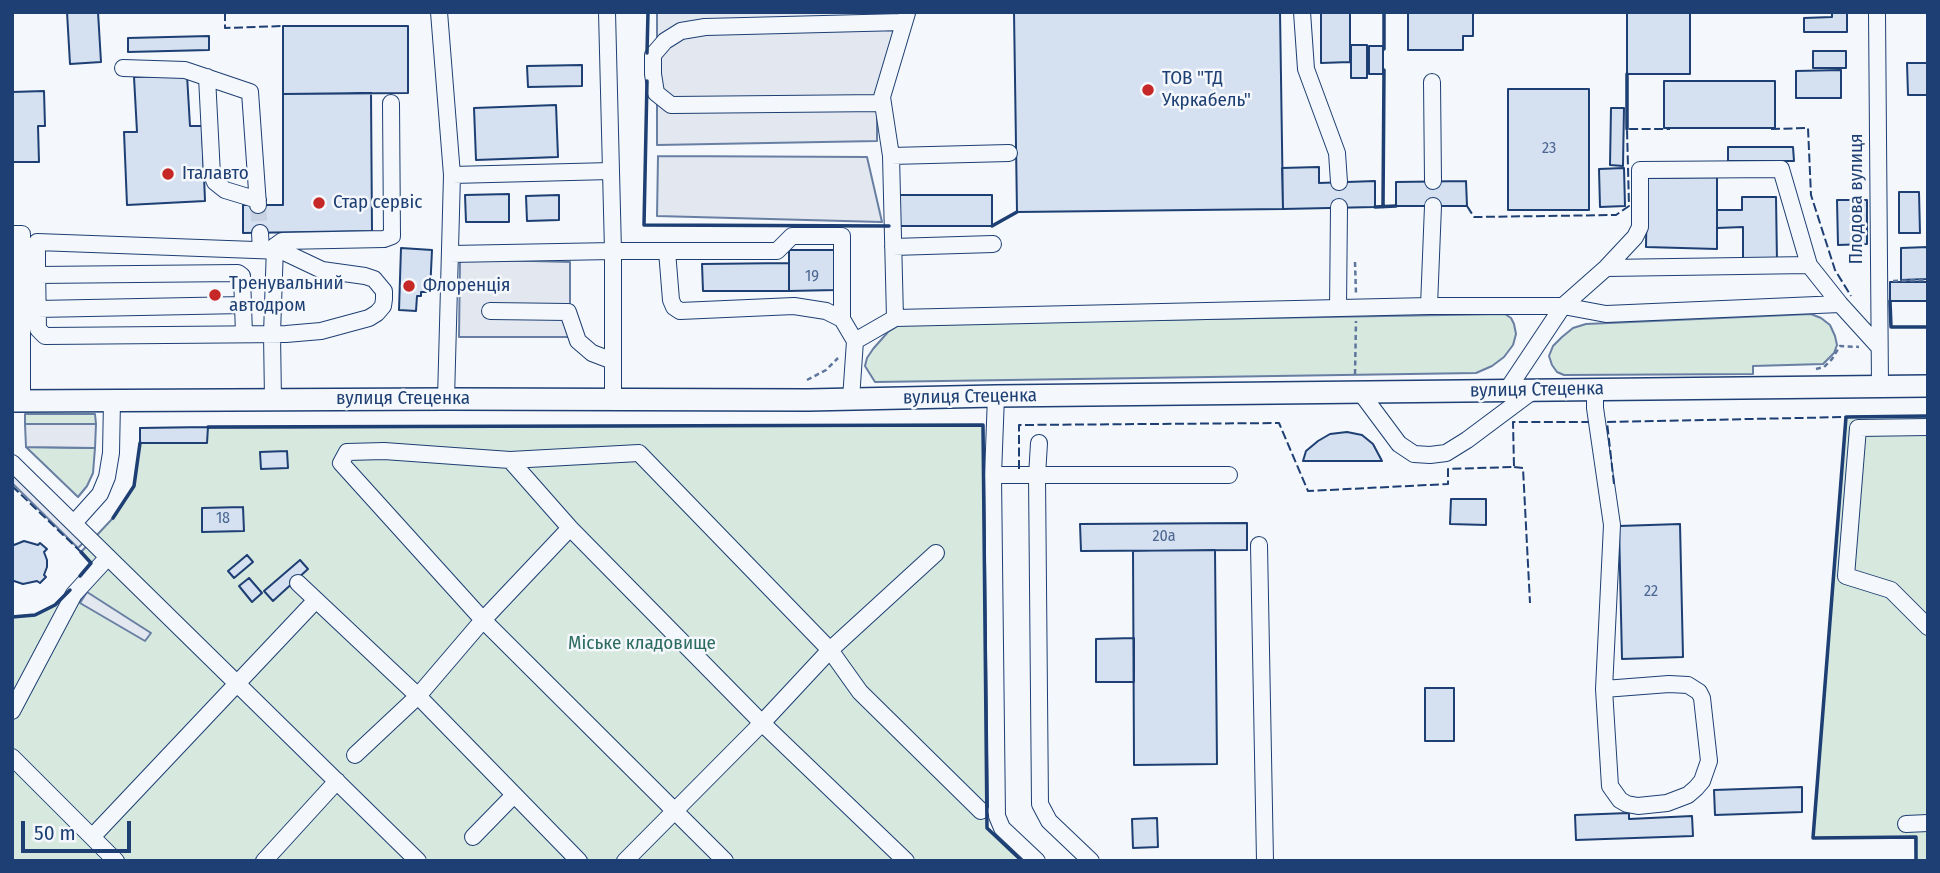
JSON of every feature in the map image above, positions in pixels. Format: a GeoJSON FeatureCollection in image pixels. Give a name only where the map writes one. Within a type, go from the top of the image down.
{"type":"FeatureCollection","features":[{"type":"Feature","properties":{"kind":"main road","name":"вулиця Стеценка"},"geometry":{"type":"LineString","coordinates":[[17,401],[851,399],[1928,386]]}},
{"type":"Feature","properties":{"kind":"street"},"geometry":{"type":"LineString","coordinates":[[439,12],[452,174],[446,399]]}},
{"type":"Feature","properties":{"kind":"street"},"geometry":{"type":"LineString","coordinates":[[607,12],[613,251],[613,400]]}},
{"type":"Feature","properties":{"kind":"street"},"geometry":{"type":"LineString","coordinates":[[1302,12],[1306,69],[1337,153],[1339,182]]}},
{"type":"Feature","properties":{"kind":"street","name":"Плодова вулиця"},"geometry":{"type":"LineString","coordinates":[[1877,12],[1880,386]]}},
{"type":"Feature","properties":{"kind":"street"},"geometry":{"type":"LineString","coordinates":[[883,103],[671,105],[656,93],[653,55],[666,41],[681,31],[705,27],[905,17],[882,97],[883,103],[891,156],[895,318]]}},
{"type":"Feature","properties":{"kind":"street"},"geometry":{"type":"LineString","coordinates":[[123,68],[185,70],[207,77],[248,91],[251,95],[258,203],[225,190],[215,182],[212,175],[207,77]]}},
{"type":"Feature","properties":{"kind":"street"},"geometry":{"type":"LineString","coordinates":[[1432,82],[1433,181]]}},
{"type":"Feature","properties":{"kind":"street"},"geometry":{"type":"LineString","coordinates":[[267,250],[282,241],[384,239],[392,236],[391,103]]}},
{"type":"Feature","properties":{"kind":"street"},"geometry":{"type":"LineString","coordinates":[[891,156],[1009,153]]}},
{"type":"Feature","properties":{"kind":"street"},"geometry":{"type":"LineString","coordinates":[[1507,390],[1563,306],[1636,237],[1640,227],[1640,170],[1781,169],[1808,265],[1879,347]]}},
{"type":"Feature","properties":{"kind":"street"},"geometry":{"type":"LineString","coordinates":[[452,174],[611,171]]}},
{"type":"Feature","properties":{"kind":"street"},"geometry":{"type":"LineString","coordinates":[[1429,306],[1433,206]]}},
{"type":"Feature","properties":{"kind":"street"},"geometry":{"type":"LineString","coordinates":[[1338,308],[1339,207]]}},
{"type":"Feature","properties":{"kind":"street"},"geometry":{"type":"LineString","coordinates":[[260,233],[267,250],[273,400]]}},
{"type":"Feature","properties":{"kind":"street"},"geometry":{"type":"LineString","coordinates":[[12,234],[22,234],[32,269],[38,329],[45,336],[272,334],[321,331],[351,324],[377,313],[383,306],[384,291],[374,279],[322,270],[282,251],[37,242],[32,269],[17,401]]}},
{"type":"Feature","properties":{"kind":"street"},"geometry":{"type":"LineString","coordinates":[[450,254],[777,251],[792,236],[842,236],[842,319],[855,341],[851,399]]}},
{"type":"Feature","properties":{"kind":"street"},"geometry":{"type":"LineString","coordinates":[[893,247],[993,244]]}},
{"type":"Feature","properties":{"kind":"street"},"geometry":{"type":"LineString","coordinates":[[667,251],[671,300],[674,307],[680,311],[794,306],[825,311],[842,319]]}},
{"type":"Feature","properties":{"kind":"street"},"geometry":{"type":"LineString","coordinates":[[1606,268],[1808,265]]}},
{"type":"Feature","properties":{"kind":"street"},"geometry":{"type":"LineString","coordinates":[[32,269],[238,273],[242,276],[244,334]]}},
{"type":"Feature","properties":{"kind":"street"},"geometry":{"type":"LineString","coordinates":[[855,341],[895,318],[1429,306],[1563,306],[1606,314],[1840,304]]}},
{"type":"Feature","properties":{"kind":"street"},"geometry":{"type":"LineString","coordinates":[[37,309],[243,305]]}},
{"type":"Feature","properties":{"kind":"street"},"geometry":{"type":"LineString","coordinates":[[490,311],[568,312],[578,341],[592,354],[613,361]]}},
{"type":"Feature","properties":{"kind":"street"},"geometry":{"type":"LineString","coordinates":[[1595,389],[1595,408],[1612,525],[1604,689],[1610,786],[1615,795],[1627,804],[1638,806],[1667,803],[1688,795],[1702,781],[1709,761],[1702,698],[1699,692],[1688,685],[1669,684],[1604,689]]}},
{"type":"Feature","properties":{"kind":"street"},"geometry":{"type":"LineString","coordinates":[[1361,393],[1399,444],[1414,454],[1430,455],[1446,453],[1467,440],[1534,390]]}},
{"type":"Feature","properties":{"kind":"street"},"geometry":{"type":"LineString","coordinates":[[996,396],[993,475],[997,816],[1002,828],[1037,861]]}},
{"type":"Feature","properties":{"kind":"street"},"geometry":{"type":"LineString","coordinates":[[74,523],[100,495],[107,477],[111,453],[112,401]]}},
{"type":"Feature","properties":{"kind":"street"},"geometry":{"type":"LineString","coordinates":[[1928,428],[1858,428],[1846,576],[1891,590],[1928,627]]}},
{"type":"Feature","properties":{"kind":"street"},"geometry":{"type":"LineString","coordinates":[[1039,443],[1040,804],[1049,821],[1091,861]]}},
{"type":"Feature","properties":{"kind":"street"},"geometry":{"type":"LineString","coordinates":[[725,861],[483,620],[341,463],[347,452],[384,451],[510,460],[639,453],[830,650],[860,692],[981,811]]}},
{"type":"Feature","properties":{"kind":"street"},"geometry":{"type":"LineString","coordinates":[[510,460],[570,528],[762,723],[905,861]]}},
{"type":"Feature","properties":{"kind":"street"},"geometry":{"type":"LineString","coordinates":[[12,463],[418,861]]}},
{"type":"Feature","properties":{"kind":"street"},"geometry":{"type":"LineString","coordinates":[[993,475],[1229,475]]}},
{"type":"Feature","properties":{"kind":"street"},"geometry":{"type":"LineString","coordinates":[[355,755],[418,696],[483,620],[570,528]]}},
{"type":"Feature","properties":{"kind":"street"},"geometry":{"type":"LineString","coordinates":[[1259,545],[1265,861]]}},
{"type":"Feature","properties":{"kind":"street"},"geometry":{"type":"LineString","coordinates":[[625,861],[830,650],[936,553]]}},
{"type":"Feature","properties":{"kind":"street"},"geometry":{"type":"LineString","coordinates":[[12,711],[74,594],[108,557]]}},
{"type":"Feature","properties":{"kind":"street"},"geometry":{"type":"LineString","coordinates":[[298,583],[418,696],[579,861]]}},
{"type":"Feature","properties":{"kind":"street"},"geometry":{"type":"LineString","coordinates":[[93,836],[316,600]]}},
{"type":"Feature","properties":{"kind":"street"},"geometry":{"type":"LineString","coordinates":[[12,757],[116,861]]}},
{"type":"Feature","properties":{"kind":"street"},"geometry":{"type":"LineString","coordinates":[[264,861],[337,781]]}},
{"type":"Feature","properties":{"kind":"street"},"geometry":{"type":"LineString","coordinates":[[473,837],[514,795]]}},
{"type":"Feature","properties":{"kind":"street"},"geometry":{"type":"LineString","coordinates":[[1906,824],[1928,823]]}},
{"type":"Feature","properties":{"kind":"path"},"geometry":{"type":"LineString","coordinates":[[1879,282],[1928,280]]}},
{"type":"Feature","properties":{"kind":"path"},"geometry":{"type":"LineString","coordinates":[[807,380],[826,370],[855,341]]}},
{"type":"Feature","properties":{"kind":"path"},"geometry":{"type":"LineString","coordinates":[[1814,369],[1824,367],[1840,346],[1879,347]]}},
{"type":"Feature","properties":{"kind":"green space"},"geometry":{"type":"Polygon","coordinates":[[[1505,314],[1514,324],[1516,334],[1513,345],[1504,357],[1476,373],[875,382],[865,366],[873,349],[888,332],[901,324],[1505,314]]]}},
{"type":"Feature","properties":{"kind":"green space"},"geometry":{"type":"Polygon","coordinates":[[[1811,314],[1830,325],[1835,336],[1837,345],[1834,353],[1823,364],[1753,366],[1753,374],[1564,375],[1557,372],[1549,356],[1553,346],[1562,337],[1573,328],[1586,324],[1811,314]]]}},
{"type":"Feature","properties":{"kind":"green space"},"geometry":{"type":"Polygon","coordinates":[[[25,414],[95,414],[96,424],[25,424],[25,414]]]}},
{"type":"Feature","properties":{"kind":"green space"},"geometry":{"type":"Polygon","coordinates":[[[1928,416],[1928,861],[1916,861],[1915,837],[1813,838],[1846,417],[1928,416]]]}},
{"type":"Feature","properties":{"kind":"green space","name":"Міське кладовище"},"geometry":{"type":"Polygon","coordinates":[[[983,425],[987,828],[1022,861],[12,861],[12,617],[35,615],[55,605],[91,563],[81,552],[113,518],[134,486],[140,428],[983,425]]]}},
{"type":"Feature","properties":{"kind":"green space"},"geometry":{"type":"Polygon","coordinates":[[[26,447],[95,448],[93,473],[87,486],[78,497],[26,447]]]}},
{"type":"Feature","properties":{"kind":"shaded area"},"geometry":{"type":"Polygon","coordinates":[[[657,12],[900,12],[877,99],[877,141],[657,145],[657,12]]]}},
{"type":"Feature","properties":{"kind":"shaded area"},"geometry":{"type":"Polygon","coordinates":[[[658,156],[867,157],[882,222],[657,216],[658,156]]]}},
{"type":"Feature","properties":{"kind":"shaded area"},"geometry":{"type":"Polygon","coordinates":[[[460,259],[570,262],[570,337],[459,337],[460,259]]]}},
{"type":"Feature","properties":{"kind":"shaded area"},"geometry":{"type":"Polygon","coordinates":[[[25,424],[96,424],[95,448],[26,447],[25,424]]]}},
{"type":"Feature","properties":{"kind":"shaded area"},"geometry":{"type":"Polygon","coordinates":[[[12,468],[86,540],[78,548],[12,483],[12,468]]]}},
{"type":"Feature","properties":{"kind":"shaded area"},"geometry":{"type":"Polygon","coordinates":[[[87,592],[151,633],[145,641],[80,603],[87,592]]]}},
{"type":"Feature","properties":{"kind":"building"},"geometry":{"type":"Polygon","coordinates":[[[67,12],[98,12],[101,62],[70,64],[67,12]]]}},
{"type":"Feature","properties":{"kind":"building","name":"ТОВ \"ТД Укркабель\""},"geometry":{"type":"Polygon","coordinates":[[[1014,12],[1280,12],[1283,209],[1017,212],[1014,12]]]}},
{"type":"Feature","properties":{"kind":"building"},"geometry":{"type":"Polygon","coordinates":[[[1321,12],[1350,12],[1350,62],[1321,63],[1321,12]]]}},
{"type":"Feature","properties":{"kind":"building"},"geometry":{"type":"Polygon","coordinates":[[[1408,12],[1473,12],[1473,36],[1463,36],[1463,50],[1408,50],[1408,12]]]}},
{"type":"Feature","properties":{"kind":"building"},"geometry":{"type":"Polygon","coordinates":[[[1627,12],[1690,12],[1690,74],[1627,74],[1627,12]]]}},
{"type":"Feature","properties":{"kind":"building"},"geometry":{"type":"Polygon","coordinates":[[[1832,12],[1847,12],[1847,32],[1804,32],[1804,18],[1832,17],[1832,12]]]}},
{"type":"Feature","properties":{"kind":"building"},"geometry":{"type":"Polygon","coordinates":[[[283,26],[408,26],[408,93],[283,94],[283,26]]]}},
{"type":"Feature","properties":{"kind":"building"},"geometry":{"type":"Polygon","coordinates":[[[209,36],[209,50],[128,52],[128,38],[209,36]]]}},
{"type":"Feature","properties":{"kind":"building"},"geometry":{"type":"Polygon","coordinates":[[[1351,45],[1367,45],[1367,78],[1351,78],[1351,45]]]}},
{"type":"Feature","properties":{"kind":"building"},"geometry":{"type":"Polygon","coordinates":[[[1369,46],[1383,46],[1383,74],[1369,74],[1369,46]]]}},
{"type":"Feature","properties":{"kind":"building"},"geometry":{"type":"Polygon","coordinates":[[[1813,51],[1846,51],[1846,68],[1813,68],[1813,51]]]}},
{"type":"Feature","properties":{"kind":"building"},"geometry":{"type":"Polygon","coordinates":[[[1907,63],[1928,63],[1928,95],[1908,95],[1907,63]]]}},
{"type":"Feature","properties":{"kind":"building"},"geometry":{"type":"Polygon","coordinates":[[[582,65],[582,86],[528,87],[527,66],[582,65]]]}},
{"type":"Feature","properties":{"kind":"building"},"geometry":{"type":"Polygon","coordinates":[[[1841,70],[1841,98],[1796,98],[1796,71],[1841,70]]]}},
{"type":"Feature","properties":{"kind":"building"},"geometry":{"type":"Polygon","coordinates":[[[187,75],[190,126],[202,126],[205,201],[127,205],[124,132],[137,132],[134,77],[187,75]]]}},
{"type":"Feature","properties":{"kind":"building"},"geometry":{"type":"Polygon","coordinates":[[[1664,81],[1775,81],[1775,128],[1664,128],[1664,81]]]}},
{"type":"Feature","properties":{"kind":"building"},"geometry":{"type":"Polygon","coordinates":[[[1508,89],[1589,89],[1589,210],[1508,210],[1508,89]]]}},
{"type":"Feature","properties":{"kind":"building"},"geometry":{"type":"Polygon","coordinates":[[[44,91],[45,126],[38,126],[39,162],[12,162],[12,92],[44,91]]]}},
{"type":"Feature","properties":{"kind":"building"},"geometry":{"type":"Polygon","coordinates":[[[371,93],[372,231],[243,233],[243,205],[283,205],[283,94],[371,93]]]}},
{"type":"Feature","properties":{"kind":"building"},"geometry":{"type":"Polygon","coordinates":[[[556,105],[558,157],[476,160],[474,108],[556,105]]]}},
{"type":"Feature","properties":{"kind":"building"},"geometry":{"type":"Polygon","coordinates":[[[1611,108],[1624,108],[1623,166],[1610,165],[1611,108]]]}},
{"type":"Feature","properties":{"kind":"building"},"geometry":{"type":"Polygon","coordinates":[[[1728,147],[1793,147],[1794,161],[1728,161],[1728,147]]]}},
{"type":"Feature","properties":{"kind":"building"},"geometry":{"type":"Polygon","coordinates":[[[1319,167],[1319,183],[1375,181],[1375,207],[1283,209],[1282,168],[1319,167]]]}},
{"type":"Feature","properties":{"kind":"building"},"geometry":{"type":"Polygon","coordinates":[[[1624,168],[1625,206],[1600,207],[1599,169],[1624,168]]]}},
{"type":"Feature","properties":{"kind":"building"},"geometry":{"type":"Polygon","coordinates":[[[1717,177],[1717,249],[1646,247],[1647,178],[1717,177]]]}},
{"type":"Feature","properties":{"kind":"building"},"geometry":{"type":"Polygon","coordinates":[[[1466,181],[1467,206],[1396,206],[1396,182],[1466,181]]]}},
{"type":"Feature","properties":{"kind":"building"},"geometry":{"type":"Polygon","coordinates":[[[1899,192],[1919,192],[1920,233],[1899,233],[1899,192]]]}},
{"type":"Feature","properties":{"kind":"building"},"geometry":{"type":"Polygon","coordinates":[[[509,194],[509,222],[466,222],[465,195],[509,194]]]}},
{"type":"Feature","properties":{"kind":"building"},"geometry":{"type":"Polygon","coordinates":[[[559,195],[559,220],[527,221],[526,196],[559,195]]]}},
{"type":"Feature","properties":{"kind":"building"},"geometry":{"type":"Polygon","coordinates":[[[899,195],[992,195],[992,226],[899,226],[899,195]]]}},
{"type":"Feature","properties":{"kind":"building"},"geometry":{"type":"Polygon","coordinates":[[[1742,197],[1776,197],[1777,262],[1743,262],[1743,227],[1717,228],[1717,210],[1742,210],[1742,197]]]}},
{"type":"Feature","properties":{"kind":"building"},"geometry":{"type":"Polygon","coordinates":[[[1837,200],[1867,200],[1867,244],[1838,245],[1837,200]]]}},
{"type":"Feature","properties":{"kind":"building"},"geometry":{"type":"Polygon","coordinates":[[[1928,247],[1928,279],[1901,280],[1901,248],[1928,247]]]}},
{"type":"Feature","properties":{"kind":"building"},"geometry":{"type":"Polygon","coordinates":[[[401,248],[432,250],[430,292],[421,292],[421,296],[417,296],[416,311],[399,310],[401,248]]]}},
{"type":"Feature","properties":{"kind":"building"},"geometry":{"type":"Polygon","coordinates":[[[789,250],[836,250],[836,290],[789,291],[789,250]]]}},
{"type":"Feature","properties":{"kind":"building"},"geometry":{"type":"Polygon","coordinates":[[[789,263],[789,291],[703,291],[702,264],[789,263]]]}},
{"type":"Feature","properties":{"kind":"building"},"geometry":{"type":"Polygon","coordinates":[[[1890,282],[1928,282],[1928,301],[1890,301],[1890,282]]]}},
{"type":"Feature","properties":{"kind":"building"},"geometry":{"type":"Polygon","coordinates":[[[208,427],[207,443],[140,443],[140,428],[208,427]]]}},
{"type":"Feature","properties":{"kind":"building"},"geometry":{"type":"Polygon","coordinates":[[[1347,432],[1362,435],[1373,444],[1382,461],[1303,461],[1306,451],[1318,441],[1330,434],[1347,432]]]}},
{"type":"Feature","properties":{"kind":"building"},"geometry":{"type":"Polygon","coordinates":[[[287,451],[288,468],[261,469],[260,452],[287,451]]]}},
{"type":"Feature","properties":{"kind":"building"},"geometry":{"type":"Polygon","coordinates":[[[1451,499],[1486,499],[1486,525],[1450,524],[1451,499]]]}},
{"type":"Feature","properties":{"kind":"building"},"geometry":{"type":"Polygon","coordinates":[[[243,507],[244,531],[202,532],[202,508],[243,507]]]}},
{"type":"Feature","properties":{"kind":"building"},"geometry":{"type":"Polygon","coordinates":[[[1247,523],[1247,550],[1081,551],[1080,524],[1247,523]]]}},
{"type":"Feature","properties":{"kind":"building"},"geometry":{"type":"Polygon","coordinates":[[[1680,524],[1683,657],[1622,659],[1619,526],[1680,524]]]}},
{"type":"Feature","properties":{"kind":"building"},"geometry":{"type":"Polygon","coordinates":[[[24,541],[38,545],[40,543],[47,549],[44,552],[47,560],[44,575],[46,577],[40,583],[12,582],[12,543],[14,545],[24,541]]]}},
{"type":"Feature","properties":{"kind":"building"},"geometry":{"type":"Polygon","coordinates":[[[1215,550],[1217,764],[1134,765],[1133,551],[1215,550]]]}},
{"type":"Feature","properties":{"kind":"building"},"geometry":{"type":"Polygon","coordinates":[[[247,555],[253,562],[234,578],[228,571],[247,555]]]}},
{"type":"Feature","properties":{"kind":"building"},"geometry":{"type":"Polygon","coordinates":[[[300,560],[308,569],[273,601],[264,591],[300,560]]]}},
{"type":"Feature","properties":{"kind":"building"},"geometry":{"type":"Polygon","coordinates":[[[249,578],[262,593],[252,602],[239,586],[249,578]]]}},
{"type":"Feature","properties":{"kind":"building"},"geometry":{"type":"Polygon","coordinates":[[[1134,638],[1134,682],[1096,682],[1096,639],[1134,638]]]}},
{"type":"Feature","properties":{"kind":"building"},"geometry":{"type":"Polygon","coordinates":[[[1425,688],[1454,688],[1454,741],[1425,741],[1425,688]]]}},
{"type":"Feature","properties":{"kind":"building"},"geometry":{"type":"Polygon","coordinates":[[[1802,787],[1802,812],[1715,815],[1714,790],[1802,787]]]}},
{"type":"Feature","properties":{"kind":"building"},"geometry":{"type":"Polygon","coordinates":[[[1629,813],[1629,819],[1692,816],[1693,836],[1576,840],[1575,815],[1629,813]]]}},
{"type":"Feature","properties":{"kind":"building"},"geometry":{"type":"Polygon","coordinates":[[[1157,818],[1158,847],[1133,848],[1132,819],[1157,818]]]}},
{"type":"Feature","properties":{"kind":"tunnel"},"geometry":{"type":"LineString","coordinates":[[258,205],[260,233]]}},
{"type":"Feature","properties":{"kind":"fence"},"geometry":{"type":"LineString","coordinates":[[225,12],[225,28],[283,26]]}},
{"type":"Feature","properties":{"kind":"fence"},"geometry":{"type":"LineString","coordinates":[[1771,129],[1808,128],[1811,195],[1835,270],[1851,296]]}},
{"type":"Feature","properties":{"kind":"fence"},"geometry":{"type":"LineString","coordinates":[[1467,206],[1474,217],[1616,215],[1629,206],[1627,129],[1670,129]]}},
{"type":"Feature","properties":{"kind":"fence"},"geometry":{"type":"LineString","coordinates":[[1614,484],[1607,422],[1846,417]]}},
{"type":"Feature","properties":{"kind":"fence"},"geometry":{"type":"LineString","coordinates":[[1019,469],[1019,425],[1279,423],[1308,491],[1448,484],[1448,469],[1514,467],[1513,422],[1589,422]]}},
{"type":"Feature","properties":{"kind":"fence"},"geometry":{"type":"LineString","coordinates":[[1514,467],[1523,468],[1530,603]]}},
{"type":"Feature","properties":{"kind":"fence"},"geometry":{"type":"LineString","coordinates":[[12,486],[81,552]]}},
{"type":"Feature","properties":{"kind":"wall"},"geometry":{"type":"LineString","coordinates":[[647,53],[648,12]]}},
{"type":"Feature","properties":{"kind":"wall"},"geometry":{"type":"LineString","coordinates":[[1384,12],[1384,49]]}},
{"type":"Feature","properties":{"kind":"wall"},"geometry":{"type":"LineString","coordinates":[[1383,207],[1384,70]]}},
{"type":"Feature","properties":{"kind":"wall"},"geometry":{"type":"LineString","coordinates":[[1627,74],[1627,129]]}},
{"type":"Feature","properties":{"kind":"wall"},"geometry":{"type":"LineString","coordinates":[[647,81],[644,225],[889,226]]}},
{"type":"Feature","properties":{"kind":"wall"},"geometry":{"type":"LineString","coordinates":[[1375,207],[1396,206]]}},
{"type":"Feature","properties":{"kind":"wall"},"geometry":{"type":"LineString","coordinates":[[992,226],[1017,212]]}},
{"type":"Feature","properties":{"kind":"wall"},"geometry":{"type":"LineString","coordinates":[[1890,301],[1891,327],[1928,327]]}},
{"type":"Feature","properties":{"kind":"wall"},"geometry":{"type":"LineString","coordinates":[[1916,861],[1916,837],[1813,838],[1846,417],[1928,416]]}},
{"type":"Feature","properties":{"kind":"wall"},"geometry":{"type":"LineString","coordinates":[[208,427],[983,425],[987,828],[1022,861]]}},
{"type":"Feature","properties":{"kind":"wall"},"geometry":{"type":"LineString","coordinates":[[113,518],[134,486],[140,443]]}},
{"type":"Feature","properties":{"kind":"wall"},"geometry":{"type":"LineString","coordinates":[[80,576],[91,563],[81,552]]}},
{"type":"Feature","properties":{"kind":"wall"},"geometry":{"type":"LineString","coordinates":[[12,617],[35,615],[55,605],[70,590]]}},
{"type":"Feature","properties":{"kind":"place","name":"ТОВ \"ТД Укркабель\""},"geometry":{"type":"Point","coordinates":[1148,90]}},
{"type":"Feature","properties":{"kind":"place","name":"Італавто"},"geometry":{"type":"Point","coordinates":[168,174]}},
{"type":"Feature","properties":{"kind":"place","name":"Стар сервіс"},"geometry":{"type":"Point","coordinates":[319,203]}},
{"type":"Feature","properties":{"kind":"place","name":"Флоренція"},"geometry":{"type":"Point","coordinates":[409,286]}},
{"type":"Feature","properties":{"kind":"place","name":"Тренувальний автодром"},"geometry":{"type":"Point","coordinates":[215,295]}}]}
